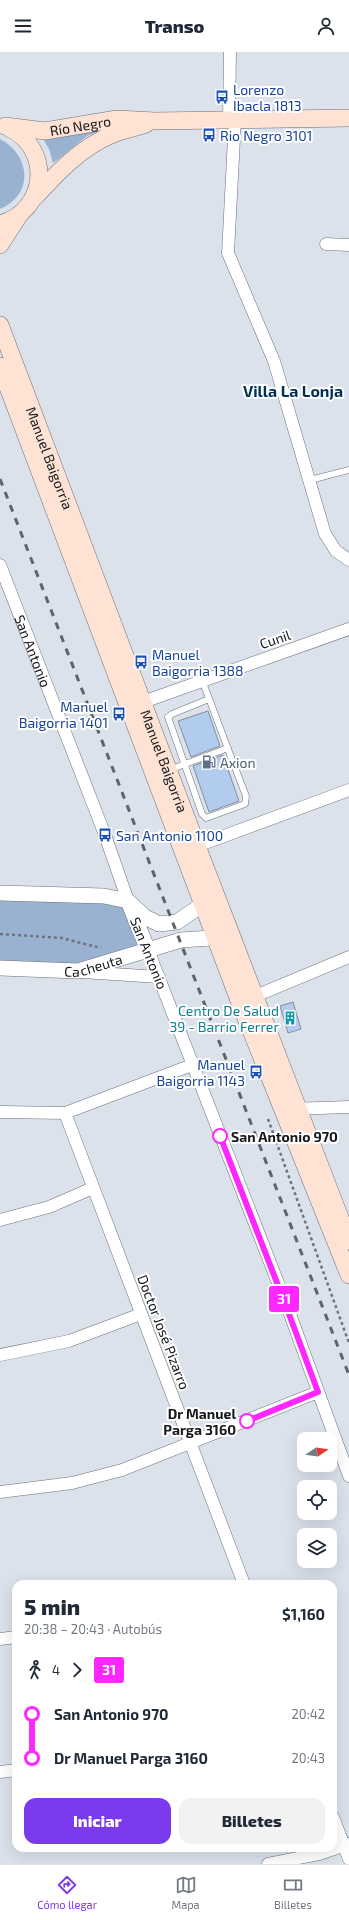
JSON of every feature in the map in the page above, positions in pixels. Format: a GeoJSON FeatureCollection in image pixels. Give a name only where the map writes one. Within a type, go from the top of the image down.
{"type":"FeatureCollection","features":[{"type":"Feature","properties":{"kind":"main road","name":"Río Negro"},"geometry":{"type":"LineString","coordinates":[[3,125],[45,131],[113,119],[155,122],[232,119],[349,118]]}},
{"type":"Feature","properties":{"kind":"main road","name":"Río Negro"},"geometry":{"type":"LineString","coordinates":[[34,196],[63,167],[87,147],[111,135],[155,122]]}},
{"type":"Feature","properties":{"kind":"main road"},"geometry":{"type":"LineString","coordinates":[[0,224],[18,216],[28,208],[34,196],[39,176],[35,155],[23,137],[3,125]]}},
{"type":"Feature","properties":{"kind":"main road"},"geometry":{"type":"LineString","coordinates":[[0,245],[18,216]]}},
{"type":"Feature","properties":{"kind":"main road","name":"Manuel Baigorria"},"geometry":{"type":"LineString","coordinates":[[0,325],[143,702],[162,742]]}},
{"type":"Feature","properties":{"kind":"main road","name":"Manuel Baigorria"},"geometry":{"type":"LineString","coordinates":[[0,366],[162,742],[210,902],[247,999],[282,1110],[349,1275]]}},
{"type":"Feature","properties":{"kind":"main road","name":"Manuel Baigorria"},"geometry":{"type":"LineString","coordinates":[[177,793],[197,846],[210,902]]}},
{"type":"Feature","properties":{"kind":"main road","name":"Manuel Baigorria"},"geometry":{"type":"LineString","coordinates":[[282,1110],[349,1241]]}},
{"type":"Feature","properties":{"kind":"street"},"geometry":{"type":"LineString","coordinates":[[230,52],[232,119],[228,253],[274,361],[325,534],[336,551],[349,560]]}},
{"type":"Feature","properties":{"kind":"street"},"geometry":{"type":"LineString","coordinates":[[326,244],[349,244]]}},
{"type":"Feature","properties":{"kind":"street","name":"San Antonio"},"geometry":{"type":"LineString","coordinates":[[0,565],[105,835],[128,901],[159,977],[286,1306],[349,1476]]}},
{"type":"Feature","properties":{"kind":"street","name":"Cunil"},"geometry":{"type":"LineString","coordinates":[[143,702],[349,629]]}},
{"type":"Feature","properties":{"kind":"street"},"geometry":{"type":"LineString","coordinates":[[197,846],[349,790]]}},
{"type":"Feature","properties":{"kind":"street"},"geometry":{"type":"LineString","coordinates":[[0,893],[95,895],[128,901],[145,917],[159,924],[177,922],[210,902]]}},
{"type":"Feature","properties":{"kind":"street","name":"Cacheuta"},"geometry":{"type":"LineString","coordinates":[[0,968],[78,971],[181,940],[223,937]]}},
{"type":"Feature","properties":{"kind":"street"},"geometry":{"type":"LineString","coordinates":[[247,999],[349,957]]}},
{"type":"Feature","properties":{"kind":"street"},"geometry":{"type":"LineString","coordinates":[[78,971],[159,977]]}},
{"type":"Feature","properties":{"kind":"street"},"geometry":{"type":"LineString","coordinates":[[0,1112],[65,1113],[192,1065]]}},
{"type":"Feature","properties":{"kind":"street"},"geometry":{"type":"LineString","coordinates":[[282,1110],[349,1107]]}},
{"type":"Feature","properties":{"kind":"street","name":"Doctor José Pizarro"},"geometry":{"type":"LineString","coordinates":[[65,1113],[242,1580]]}},
{"type":"Feature","properties":{"kind":"street"},"geometry":{"type":"LineString","coordinates":[[0,1220],[44,1209],[94,1188]]}},
{"type":"Feature","properties":{"kind":"street"},"geometry":{"type":"LineString","coordinates":[[0,1355],[69,1341],[141,1314]]}},
{"type":"Feature","properties":{"kind":"street"},"geometry":{"type":"LineString","coordinates":[[0,1492],[66,1484],[94,1478],[142,1463],[318,1392]]}},
{"type":"Feature","properties":{"kind":"street"},"geometry":{"type":"LineString","coordinates":[[0,1639],[12,1638]]}},
{"type":"Feature","properties":{"kind":"street"},"geometry":{"type":"LineString","coordinates":[[0,1772],[12,1770]]}},
{"type":"Feature","properties":{"kind":"street"},"geometry":{"type":"LineString","coordinates":[[337,1826],[346,1845],[349,1859]]}},
{"type":"Feature","properties":{"kind":"street"},"geometry":{"type":"LineString","coordinates":[[268,1864],[325,1852]]}},
{"type":"Feature","properties":{"kind":"lane"},"geometry":{"type":"LineString","coordinates":[[310,480],[349,470]]}},
{"type":"Feature","properties":{"kind":"lane"},"geometry":{"type":"LineString","coordinates":[[202,680],[246,796],[245,804],[206,818],[203,817],[177,793],[162,742],[168,718],[172,714],[209,699]]}},
{"type":"Feature","properties":{"kind":"lane"},"geometry":{"type":"LineString","coordinates":[[169,769],[228,748]]}},
{"type":"Feature","properties":{"kind":"path"},"geometry":{"type":"LineString","coordinates":[[0,934],[62,938],[104,949]]}},
{"type":"Feature","properties":{"kind":"path"},"geometry":{"type":"LineString","coordinates":[[282,1110],[349,1343]]}},
{"type":"Feature","properties":{"kind":"shaded area"},"geometry":{"type":"Polygon","coordinates":[[[105,128],[87,136],[53,163],[49,149],[43,139],[105,128]]]}},
{"type":"Feature","properties":{"kind":"shaded area"},"geometry":{"type":"Polygon","coordinates":[[[0,139],[10,146],[18,155],[23,164],[24,175],[23,185],[19,194],[11,203],[0,209],[0,139]]]}},
{"type":"Feature","properties":{"kind":"shaded area"},"geometry":{"type":"Polygon","coordinates":[[[0,893],[128,901],[148,950],[93,968],[0,968],[0,893]]]}},
{"type":"Feature","properties":{"kind":"building"},"geometry":{"type":"Polygon","coordinates":[[[208,711],[220,746],[191,757],[178,721],[208,711]]]}},
{"type":"Feature","properties":{"kind":"building"},"geometry":{"type":"Polygon","coordinates":[[[223,755],[239,801],[209,812],[193,766],[223,755]]]}},
{"type":"Feature","properties":{"kind":"building","name":"Centro De Salud 39 - Barrio Ferrer"},"geometry":{"type":"Polygon","coordinates":[[[293,1002],[301,1029],[288,1033],[280,1006],[293,1002]]]}},
{"type":"Feature","properties":{"kind":"railway"},"geometry":{"type":"LineString","coordinates":[[0,479],[349,1375]]}},
{"type":"Feature","properties":{"kind":"bus line","name":"31"},"geometry":{"type":"LineString","coordinates":[[220,1136],[318,1392],[247,1421]]}},
{"type":"Feature","properties":{"kind":"place","name":"Lorenzo Ibacla 1813"},"geometry":{"type":"Point","coordinates":[222,97]}},
{"type":"Feature","properties":{"kind":"place","name":"Rio Negro 3101"},"geometry":{"type":"Point","coordinates":[209,135]}},
{"type":"Feature","properties":{"kind":"place","name":"Manuel Baigorria 1388"},"geometry":{"type":"Point","coordinates":[141,662]}},
{"type":"Feature","properties":{"kind":"place","name":"Manuel Baigorria 1401"},"geometry":{"type":"Point","coordinates":[119,714]}},
{"type":"Feature","properties":{"kind":"place","name":"Axion"},"geometry":{"type":"Point","coordinates":[209,762]}},
{"type":"Feature","properties":{"kind":"place","name":"San Antonio 1100"},"geometry":{"type":"Point","coordinates":[105,835]}},
{"type":"Feature","properties":{"kind":"place","name":"Centro De Salud 39 - Barrio Ferrer"},"geometry":{"type":"Point","coordinates":[290,1018]}},
{"type":"Feature","properties":{"kind":"place","name":"Manuel Baigorria 1143"},"geometry":{"type":"Point","coordinates":[256,1072]}},
{"type":"Feature","properties":{"kind":"place","name":"San Antonio 970"},"geometry":{"type":"Point","coordinates":[220,1136]}},
{"type":"Feature","properties":{"kind":"place","name":"Dr Manuel Parga 3160"},"geometry":{"type":"Point","coordinates":[247,1421]}},
{"type":"Feature","properties":{"kind":"district","name":"Villa La Lonja"},"geometry":{"type":"Point","coordinates":[293,390]}}]}
